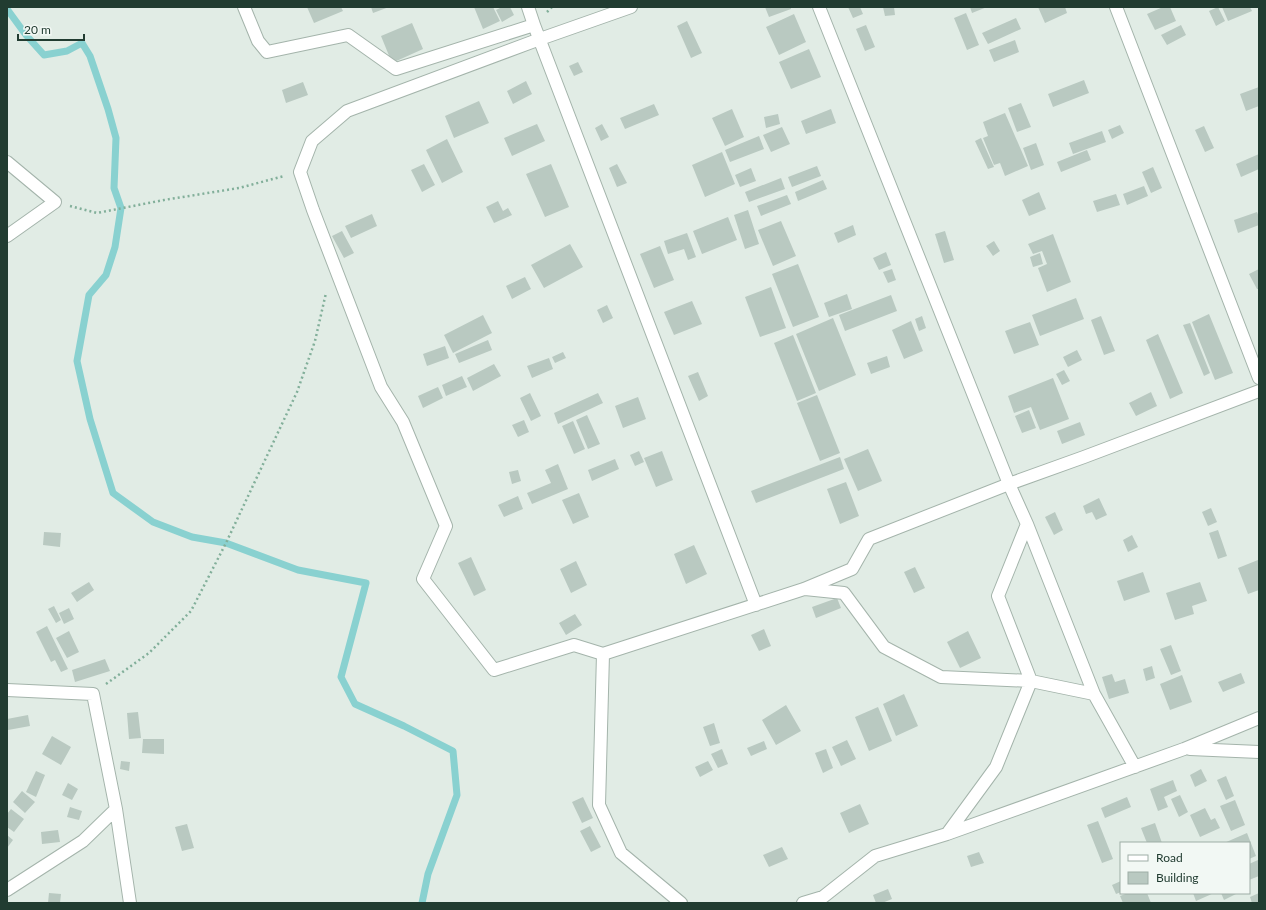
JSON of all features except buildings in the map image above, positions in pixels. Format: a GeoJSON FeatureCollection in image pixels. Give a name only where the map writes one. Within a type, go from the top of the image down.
{"type":"FeatureCollection","features":[{"type":"Feature","properties":{"kind":"street"},"geometry":{"type":"LineString","coordinates":[[244,7],[258,41],[266,52],[348,35],[396,69],[534,25]]}},
{"type":"Feature","properties":{"kind":"street"},"geometry":{"type":"LineString","coordinates":[[528,7],[756,604]]}},
{"type":"Feature","properties":{"kind":"street"},"geometry":{"type":"LineString","coordinates":[[631,7],[540,39],[347,111],[312,141],[300,172],[313,210],[381,386],[403,422],[446,526],[423,579],[494,670],[574,645],[602,654],[804,589],[852,568],[868,539],[1009,484],[1259,391]]}},
{"type":"Feature","properties":{"kind":"street"},"geometry":{"type":"LineString","coordinates":[[819,7],[1094,694],[1135,767]]}},
{"type":"Feature","properties":{"kind":"street"},"geometry":{"type":"LineString","coordinates":[[1116,7],[1259,378]]}},
{"type":"Feature","properties":{"kind":"street"},"geometry":{"type":"LineString","coordinates":[[7,162],[55,202],[7,236]]}},
{"type":"Feature","properties":{"kind":"street"},"geometry":{"type":"LineString","coordinates":[[947,834],[996,767],[1031,681],[998,596],[1027,524]]}},
{"type":"Feature","properties":{"kind":"street"},"geometry":{"type":"LineString","coordinates":[[804,589],[844,593],[884,647],[941,677],[1031,681],[1094,694]]}},
{"type":"Feature","properties":{"kind":"street"},"geometry":{"type":"LineString","coordinates":[[602,654],[600,805],[621,853],[681,903]]}},
{"type":"Feature","properties":{"kind":"street"},"geometry":{"type":"LineString","coordinates":[[7,690],[93,694],[116,809],[130,903]]}},
{"type":"Feature","properties":{"kind":"street"},"geometry":{"type":"LineString","coordinates":[[803,903],[824,900],[875,856],[947,834],[1135,767],[1184,749],[1259,718]]}},
{"type":"Feature","properties":{"kind":"street"},"geometry":{"type":"LineString","coordinates":[[1184,749],[1259,752]]}},
{"type":"Feature","properties":{"kind":"street"},"geometry":{"type":"LineString","coordinates":[[7,890],[83,841],[116,809]]}},
{"type":"Feature","properties":{"kind":"path"},"geometry":{"type":"LineString","coordinates":[[55,202],[97,212],[239,188],[300,172]]}},
{"type":"Feature","properties":{"kind":"path"},"geometry":{"type":"LineString","coordinates":[[93,694],[149,653],[191,611],[226,543],[297,392],[315,341],[327,292]]}},
{"type":"Feature","properties":{"kind":"waterway"},"geometry":{"type":"LineString","coordinates":[[7,9],[26,35],[44,55],[67,51],[82,43],[90,56],[116,138],[114,188],[121,208],[115,247],[106,275],[89,295],[77,361],[90,419],[113,493],[153,522],[192,537],[226,543],[298,570],[366,583],[341,677],[355,704],[404,726],[453,751],[457,795],[428,874],[422,903]]}}]}
